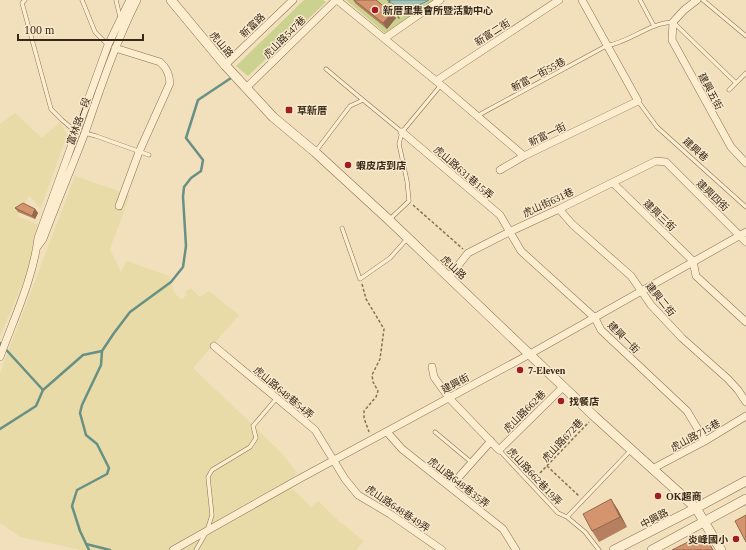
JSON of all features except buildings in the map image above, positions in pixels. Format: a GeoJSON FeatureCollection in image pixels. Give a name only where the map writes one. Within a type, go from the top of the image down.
{"type":"FeatureCollection","features":[{"type":"Feature","properties":{"kind":"street","name":"富林路一段"},"geometry":{"type":"LineString","coordinates":[[0,357],[28,281],[37,248],[38,238],[76,132],[108,45],[130,0]]}},
{"type":"Feature","properties":{"kind":"street","name":"富林路一段"},"geometry":{"type":"LineString","coordinates":[[37,248],[44,239],[85,133],[115,48],[126,21],[137,0]]}},
{"type":"Feature","properties":{"kind":"street","name":"虎山路"},"geometry":{"type":"LineString","coordinates":[[171,0],[246,88],[273,117],[315,152],[390,220],[563,387],[652,470],[696,508],[721,550]]}},
{"type":"Feature","properties":{"kind":"street","name":"新富一街"},"geometry":{"type":"LineString","coordinates":[[336,0],[385,38],[524,156],[638,101]]}},
{"type":"Feature","properties":{"kind":"street","name":"虎山路547巷"},"geometry":{"type":"LineString","coordinates":[[246,88],[336,0]]}},
{"type":"Feature","properties":{"kind":"street"},"geometry":{"type":"LineString","coordinates":[[385,38],[440,0]]}},
{"type":"Feature","properties":{"kind":"street","name":"新富二街"},"geometry":{"type":"LineString","coordinates":[[438,83],[560,0]]}},
{"type":"Feature","properties":{"kind":"street"},"geometry":{"type":"LineString","coordinates":[[582,0],[606,46],[638,101]]}},
{"type":"Feature","properties":{"kind":"street"},"geometry":{"type":"LineString","coordinates":[[673,22],[684,10],[697,0]]}},
{"type":"Feature","properties":{"kind":"street","name":"新富路"},"geometry":{"type":"LineString","coordinates":[[226,65],[289,1]]}},
{"type":"Feature","properties":{"kind":"street","name":"建興五街"},"geometry":{"type":"LineString","coordinates":[[673,22],[672,40],[731,147],[746,163]]}},
{"type":"Feature","properties":{"kind":"street"},"geometry":{"type":"LineString","coordinates":[[115,48],[160,62],[166,67],[169,74],[170,83],[139,152],[119,206]]}},
{"type":"Feature","properties":{"kind":"street","name":"虎山路631巷15弄"},"geometry":{"type":"LineString","coordinates":[[402,132],[500,216],[509,232]]}},
{"type":"Feature","properties":{"kind":"street"},"geometry":{"type":"LineString","coordinates":[[500,170],[524,156]]}},
{"type":"Feature","properties":{"kind":"street","name":"虎山街631巷"},"geometry":{"type":"LineString","coordinates":[[449,277],[468,253],[656,161],[666,162]]}},
{"type":"Feature","properties":{"kind":"street","name":"建興四街"},"geometry":{"type":"LineString","coordinates":[[666,162],[743,234],[746,242]]}},
{"type":"Feature","properties":{"kind":"street","name":"建興三街"},"geometry":{"type":"LineString","coordinates":[[612,183],[692,261]]}},
{"type":"Feature","properties":{"kind":"street","name":"建興二街"},"geometry":{"type":"LineString","coordinates":[[559,209],[572,224],[630,276],[651,305],[682,338],[728,379],[746,402]]}},
{"type":"Feature","properties":{"kind":"street","name":"建興一街"},"geometry":{"type":"LineString","coordinates":[[509,232],[521,251],[595,318],[601,330],[687,411],[705,441]]}},
{"type":"Feature","properties":{"kind":"street","name":"建興街"},"geometry":{"type":"LineString","coordinates":[[173,550],[332,460],[387,432],[642,292],[692,261],[743,234]]}},
{"type":"Feature","properties":{"kind":"street"},"geometry":{"type":"LineString","coordinates":[[692,261],[696,276],[746,322]]}},
{"type":"Feature","properties":{"kind":"street","name":"虎山路648巷54弄"},"geometry":{"type":"LineString","coordinates":[[214,346],[315,430],[332,460]]}},
{"type":"Feature","properties":{"kind":"street"},"geometry":{"type":"LineString","coordinates":[[432,367],[434,377],[449,398],[499,450]]}},
{"type":"Feature","properties":{"kind":"street","name":"虎山路662巷"},"geometry":{"type":"LineString","coordinates":[[499,450],[563,387]]}},
{"type":"Feature","properties":{"kind":"street","name":"虎山路715巷"},"geometry":{"type":"LineString","coordinates":[[652,470],[705,441],[746,416]]}},
{"type":"Feature","properties":{"kind":"street","name":"虎山路648巷35弄"},"geometry":{"type":"LineString","coordinates":[[387,432],[402,449],[503,530],[513,549]]}},
{"type":"Feature","properties":{"kind":"street"},"geometry":{"type":"LineString","coordinates":[[450,487],[471,462],[491,442]]}},
{"type":"Feature","properties":{"kind":"street","name":"虎山路648巷49弄"},"geometry":{"type":"LineString","coordinates":[[332,460],[358,495],[390,514],[442,550]]}},
{"type":"Feature","properties":{"kind":"street","name":"中興路"},"geometry":{"type":"LineString","coordinates":[[614,550],[746,481]]}},
{"type":"Feature","properties":{"kind":"street"},"geometry":{"type":"LineString","coordinates":[[652,550],[746,499]]}},
{"type":"Feature","properties":{"kind":"lane"},"geometry":{"type":"LineString","coordinates":[[25,0],[22,3],[51,108],[76,132]]}},
{"type":"Feature","properties":{"kind":"lane"},"geometry":{"type":"LineString","coordinates":[[82,0],[95,32],[108,45]]}},
{"type":"Feature","properties":{"kind":"lane"},"geometry":{"type":"LineString","coordinates":[[116,0],[120,18]]}},
{"type":"Feature","properties":{"kind":"lane"},"geometry":{"type":"LineString","coordinates":[[640,0],[654,26]]}},
{"type":"Feature","properties":{"kind":"lane"},"geometry":{"type":"LineString","coordinates":[[703,0],[746,36]]}},
{"type":"Feature","properties":{"kind":"lane"},"geometry":{"type":"LineString","coordinates":[[673,22],[736,83]]}},
{"type":"Feature","properties":{"kind":"lane","name":"新富一街55巷"},"geometry":{"type":"LineString","coordinates":[[477,116],[606,46],[614,45],[654,26],[673,22]]}},
{"type":"Feature","properties":{"kind":"lane"},"geometry":{"type":"LineString","coordinates":[[326,69],[402,132]]}},
{"type":"Feature","properties":{"kind":"lane"},"geometry":{"type":"LineString","coordinates":[[729,90],[746,73]]}},
{"type":"Feature","properties":{"kind":"lane"},"geometry":{"type":"LineString","coordinates":[[390,220],[409,201],[407,181],[399,144],[402,132],[438,83]]}},
{"type":"Feature","properties":{"kind":"lane"},"geometry":{"type":"LineString","coordinates":[[315,152],[350,106],[363,100]]}},
{"type":"Feature","properties":{"kind":"lane","name":"建興巷"},"geometry":{"type":"LineString","coordinates":[[638,101],[657,127],[746,207]]}},
{"type":"Feature","properties":{"kind":"lane"},"geometry":{"type":"LineString","coordinates":[[85,133],[149,156]]}},
{"type":"Feature","properties":{"kind":"lane"},"geometry":{"type":"LineString","coordinates":[[342,228],[360,278],[390,258],[408,238]]}},
{"type":"Feature","properties":{"kind":"lane"},"geometry":{"type":"LineString","coordinates":[[196,550],[207,531],[212,515],[208,477],[212,470],[250,447],[256,438],[253,426],[276,399]]}},
{"type":"Feature","properties":{"kind":"lane"},"geometry":{"type":"LineString","coordinates":[[435,432],[471,462]]}},
{"type":"Feature","properties":{"kind":"lane","name":"虎山路662巷19弄"},"geometry":{"type":"LineString","coordinates":[[499,450],[558,513],[567,517]]}},
{"type":"Feature","properties":{"kind":"lane"},"geometry":{"type":"LineString","coordinates":[[599,550],[585,532],[567,517],[631,450]]}},
{"type":"Feature","properties":{"kind":"path"},"geometry":{"type":"LineString","coordinates":[[390,0],[388,6],[399,18],[395,22]]}},
{"type":"Feature","properties":{"kind":"path"},"geometry":{"type":"LineString","coordinates":[[409,201],[468,253]]}},
{"type":"Feature","properties":{"kind":"path"},"geometry":{"type":"LineString","coordinates":[[360,278],[366,298],[384,330],[380,359],[372,375],[373,382],[378,391],[376,397],[364,411],[364,418],[372,440]]}},
{"type":"Feature","properties":{"kind":"path","name":"虎山路672巷"},"geometry":{"type":"LineString","coordinates":[[540,473],[594,416]]}},
{"type":"Feature","properties":{"kind":"path"},"geometry":{"type":"LineString","coordinates":[[547,466],[580,496]]}},
{"type":"Feature","properties":{"kind":"shaded area"},"geometry":{"type":"Polygon","coordinates":[[[15,113],[42,138],[60,122],[67,135],[41,208],[29,196],[18,216],[41,226],[24,280],[0,336],[0,124],[15,113]]]}},
{"type":"Feature","properties":{"kind":"shaded area"},"geometry":{"type":"Polygon","coordinates":[[[75,176],[130,195],[110,249],[121,272],[127,261],[169,276],[174,292],[181,300],[187,295],[185,292],[191,288],[200,297],[209,291],[239,315],[193,368],[280,451],[297,473],[288,485],[311,507],[318,501],[340,522],[364,541],[356,550],[81,550],[20,537],[0,523],[0,373],[75,176]]]}},
{"type":"Feature","properties":{"kind":"green space"},"geometry":{"type":"Polygon","coordinates":[[[304,0],[323,0],[326,2],[248,76],[236,66],[304,0]]]}},
{"type":"Feature","properties":{"kind":"green space"},"geometry":{"type":"Polygon","coordinates":[[[346,0],[434,0],[385,33],[346,0]]]}},
{"type":"Feature","properties":{"kind":"water"},"geometry":{"type":"Polygon","coordinates":[[[387,0],[429,0],[418,5],[402,8],[387,0]]]}},
{"type":"Feature","properties":{"kind":"waterway"},"geometry":{"type":"LineString","coordinates":[[89,550],[80,531],[72,506],[77,490],[107,474],[109,468],[97,444],[86,435],[80,413],[82,405],[101,365],[102,351],[114,333],[130,312],[171,282],[183,267],[186,246],[183,197],[184,187],[191,178],[201,171],[203,160],[186,138],[198,100],[231,78]]}},
{"type":"Feature","properties":{"kind":"waterway"},"geometry":{"type":"LineString","coordinates":[[0,343],[43,390]]}},
{"type":"Feature","properties":{"kind":"waterway"},"geometry":{"type":"LineString","coordinates":[[0,429],[36,406],[43,390],[83,355],[102,351]]}},
{"type":"Feature","properties":{"kind":"waterway"},"geometry":{"type":"LineString","coordinates":[[86,544],[110,550]]}},
{"type":"Feature","properties":{"kind":"place","name":"新厝里集會所暨活動中心"},"geometry":{"type":"Point","coordinates":[375,10]}},
{"type":"Feature","properties":{"kind":"place","name":"草新厝"},"geometry":{"type":"Point","coordinates":[289,110]}},
{"type":"Feature","properties":{"kind":"place","name":"蝦皮店到店"},"geometry":{"type":"Point","coordinates":[348,165]}},
{"type":"Feature","properties":{"kind":"place","name":"7-Eleven"},"geometry":{"type":"Point","coordinates":[520,370]}},
{"type":"Feature","properties":{"kind":"place","name":"找餐店"},"geometry":{"type":"Point","coordinates":[561,401]}},
{"type":"Feature","properties":{"kind":"place","name":"OK超商"},"geometry":{"type":"Point","coordinates":[658,496]}},
{"type":"Feature","properties":{"kind":"place","name":"炎峰國小"},"geometry":{"type":"Point","coordinates":[736,539]}}]}
